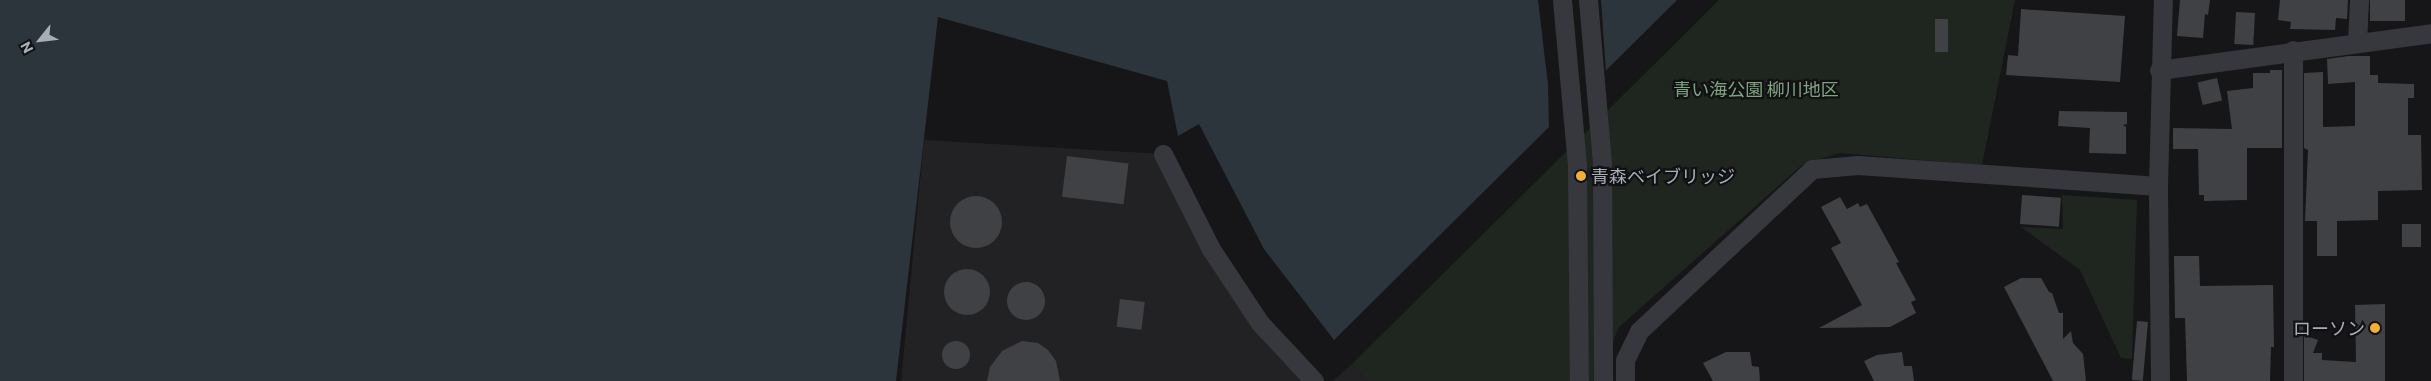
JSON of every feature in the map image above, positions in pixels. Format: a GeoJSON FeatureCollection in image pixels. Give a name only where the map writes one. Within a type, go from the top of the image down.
{"type":"FeatureCollection","features":[{"type":"Feature","properties":{"kind":"street"},"geometry":{"type":"LineString","coordinates":[[1562,0],[1577,165],[1579,381]]}},
{"type":"Feature","properties":{"kind":"street"},"geometry":{"type":"LineString","coordinates":[[1588,0],[1602,164],[1604,381]]}},
{"type":"Feature","properties":{"kind":"street"},"geometry":{"type":"LineString","coordinates":[[2160,381],[2158,70],[2163,0]]}},
{"type":"Feature","properties":{"kind":"street"},"geometry":{"type":"LineString","coordinates":[[2357,44],[2359,0]]}},
{"type":"Feature","properties":{"kind":"street"},"geometry":{"type":"LineString","coordinates":[[2158,70],[2292,50],[2357,44],[2431,33]]}},
{"type":"Feature","properties":{"kind":"street"},"geometry":{"type":"LineString","coordinates":[[2292,50],[2293,381]]}},
{"type":"Feature","properties":{"kind":"street"},"geometry":{"type":"LineString","coordinates":[[1163,154],[1211,249],[1260,323],[1314,381]]}},
{"type":"Feature","properties":{"kind":"street"},"geometry":{"type":"LineString","coordinates":[[1625,381],[1625,360],[1639,331],[1812,169],[1858,164],[2158,186]]}},
{"type":"Feature","properties":{"kind":"shaded area"},"geometry":{"type":"Polygon","coordinates":[[[0,0],[1677,0],[1334,340],[1264,249],[1199,124],[1178,136],[1167,81],[938,17],[896,381],[0,381],[0,0]]]}},
{"type":"Feature","properties":{"kind":"shaded area"},"geometry":{"type":"Polygon","coordinates":[[[924,140],[1163,154],[1211,249],[1314,381],[901,381],[924,140]]]}},
{"type":"Feature","properties":{"kind":"shaded area"},"geometry":{"type":"Polygon","coordinates":[[[1352,364],[1367,381],[1333,381],[1352,364]]]}},
{"type":"Feature","properties":{"kind":"green space","name":"青い海公園 柳川地区"},"geometry":{"type":"Polygon","coordinates":[[[1719,0],[2015,0],[1982,165],[1839,153],[1802,165],[1619,327],[1596,381],[1367,381],[1352,364],[1719,0]]]}},
{"type":"Feature","properties":{"kind":"green space"},"geometry":{"type":"Polygon","coordinates":[[[2062,195],[2137,200],[2132,359],[2121,358],[2080,270],[2021,227],[2063,229],[2062,195]]]}},
{"type":"Feature","properties":{"kind":"pier"},"geometry":{"type":"Polygon","coordinates":[[[1538,0],[1601,0],[1606,72],[1549,128],[1548,85],[1538,0]]]}},
{"type":"Feature","properties":{"kind":"building"},"geometry":{"type":"Polygon","coordinates":[[[2180,0],[2210,0],[2208,15],[2205,14],[2203,38],[2177,36],[2180,0]]]}},
{"type":"Feature","properties":{"kind":"building"},"geometry":{"type":"Polygon","coordinates":[[[2280,0],[2348,0],[2347,19],[2336,18],[2335,30],[2290,29],[2291,22],[2278,20],[2280,0]]]}},
{"type":"Feature","properties":{"kind":"building"},"geometry":{"type":"Polygon","coordinates":[[[2370,0],[2405,0],[2405,21],[2370,21],[2370,0]]]}},
{"type":"Feature","properties":{"kind":"building"},"geometry":{"type":"Polygon","coordinates":[[[2021,9],[2125,16],[2120,82],[2006,75],[2008,55],[2018,56],[2021,9]]]}},
{"type":"Feature","properties":{"kind":"building"},"geometry":{"type":"Polygon","coordinates":[[[2236,12],[2255,13],[2253,45],[2234,44],[2236,12]]]}},
{"type":"Feature","properties":{"kind":"building"},"geometry":{"type":"Polygon","coordinates":[[[1935,19],[1948,19],[1948,52],[1935,52],[1935,19]]]}},
{"type":"Feature","properties":{"kind":"building"},"geometry":{"type":"Polygon","coordinates":[[[2370,56],[2370,75],[2378,75],[2378,83],[2414,84],[2414,98],[2408,98],[2408,135],[2421,135],[2422,190],[2378,191],[2378,220],[2337,221],[2337,256],[2317,256],[2317,221],[2305,221],[2308,150],[2304,148],[2304,73],[2323,72],[2323,127],[2355,126],[2355,82],[2328,84],[2327,59],[2370,56]]]}},
{"type":"Feature","properties":{"kind":"building"},"geometry":{"type":"Polygon","coordinates":[[[2270,70],[2282,70],[2282,148],[2247,148],[2247,200],[2204,201],[2204,195],[2199,195],[2198,149],[2173,149],[2173,128],[2232,129],[2227,91],[2253,88],[2253,73],[2270,73],[2270,70]]]}},
{"type":"Feature","properties":{"kind":"building"},"geometry":{"type":"Polygon","coordinates":[[[2217,78],[2222,100],[2203,105],[2198,82],[2217,78]]]}},
{"type":"Feature","properties":{"kind":"building"},"geometry":{"type":"Polygon","coordinates":[[[2059,111],[2127,112],[2127,124],[2123,125],[2126,127],[2126,154],[2089,153],[2090,128],[2058,126],[2059,111]]]}},
{"type":"Feature","properties":{"kind":"building"},"geometry":{"type":"Polygon","coordinates":[[[1067,156],[1129,164],[1124,204],[1062,197],[1067,156]]]}},
{"type":"Feature","properties":{"kind":"building"},"geometry":{"type":"Polygon","coordinates":[[[2022,195],[2061,198],[2059,227],[2020,224],[2022,195]]]}},
{"type":"Feature","properties":{"kind":"building"},"geometry":{"type":"Polygon","coordinates":[[[976,196],[986,198],[994,204],[1000,212],[1002,222],[1000,232],[994,240],[986,246],[976,248],[966,246],[958,240],[952,232],[950,222],[952,212],[958,204],[966,198],[976,196]]]}},
{"type":"Feature","properties":{"kind":"building"},"geometry":{"type":"Polygon","coordinates":[[[1840,197],[1847,209],[1858,203],[1860,207],[1867,204],[1899,262],[1896,263],[1916,300],[1911,302],[1916,313],[1890,327],[1819,328],[1862,305],[1831,248],[1841,243],[1821,207],[1840,197]]]}},
{"type":"Feature","properties":{"kind":"building"},"geometry":{"type":"Polygon","coordinates":[[[2402,224],[2421,224],[2421,247],[2402,247],[2402,224]]]}},
{"type":"Feature","properties":{"kind":"building"},"geometry":{"type":"Polygon","coordinates":[[[2174,256],[2199,256],[2200,286],[2273,285],[2274,347],[2271,347],[2270,381],[2187,381],[2185,318],[2175,318],[2174,256]]]}},
{"type":"Feature","properties":{"kind":"building"},"geometry":{"type":"Polygon","coordinates":[[[963,269],[971,269],[980,273],[986,279],[990,292],[986,305],[980,311],[971,315],[963,315],[954,311],[948,305],[944,296],[944,288],[948,279],[954,273],[963,269]]]}},
{"type":"Feature","properties":{"kind":"building"},"geometry":{"type":"Polygon","coordinates":[[[2021,278],[2041,278],[2049,292],[2052,293],[2059,313],[2063,313],[2063,339],[2071,331],[2073,343],[2083,354],[2086,381],[2053,381],[2004,287],[2021,278]]]}},
{"type":"Feature","properties":{"kind":"building"},"geometry":{"type":"Polygon","coordinates":[[[1026,282],[1040,287],[1045,301],[1040,315],[1026,320],[1012,315],[1007,301],[1012,287],[1026,282]]]}},
{"type":"Feature","properties":{"kind":"building"},"geometry":{"type":"Polygon","coordinates":[[[1120,299],[1145,302],[1141,330],[1117,327],[1120,299]]]}},
{"type":"Feature","properties":{"kind":"building"},"geometry":{"type":"Polygon","coordinates":[[[2385,304],[2385,381],[2304,381],[2304,335],[2318,340],[2313,353],[2322,353],[2322,360],[2356,362],[2355,305],[2385,304]]]}},
{"type":"Feature","properties":{"kind":"building"},"geometry":{"type":"Polygon","coordinates":[[[2137,321],[2148,322],[2143,381],[2132,380],[2137,321]]]}},
{"type":"Feature","properties":{"kind":"building"},"geometry":{"type":"Polygon","coordinates":[[[956,341],[966,345],[970,355],[966,365],[956,369],[946,365],[942,355],[946,345],[956,341]]]}},
{"type":"Feature","properties":{"kind":"building"},"geometry":{"type":"Polygon","coordinates":[[[1022,341],[1038,343],[1048,350],[1056,361],[1060,381],[987,381],[990,367],[1002,351],[1022,341]]]}},
{"type":"Feature","properties":{"kind":"building"},"geometry":{"type":"Polygon","coordinates":[[[1726,352],[1750,352],[1752,366],[1759,367],[1760,381],[1713,381],[1703,363],[1726,352]]]}},
{"type":"Feature","properties":{"kind":"building"},"geometry":{"type":"Polygon","coordinates":[[[1902,352],[1904,366],[1912,366],[1914,381],[1874,381],[1864,361],[1877,355],[1902,352]]]}},
{"type":"Feature","properties":{"kind":"place","name":"青森ベイブリッジ"},"geometry":{"type":"Point","coordinates":[1581,176]}},
{"type":"Feature","properties":{"kind":"place","name":"ローソン"},"geometry":{"type":"Point","coordinates":[2375,328]}}]}
